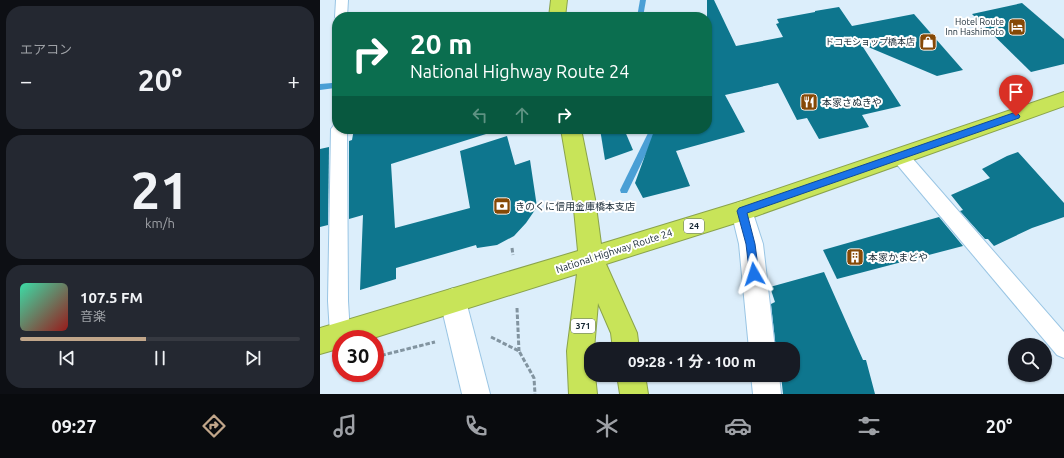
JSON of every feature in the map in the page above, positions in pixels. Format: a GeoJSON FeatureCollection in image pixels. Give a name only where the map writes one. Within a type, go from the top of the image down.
{"type":"FeatureCollection","features":[{"type":"Feature","properties":{"kind":"highway"},"geometry":{"type":"LineString","coordinates":[[558,12],[559,0]]}},
{"type":"Feature","properties":{"kind":"highway","name":"National Highway Route 24"},"geometry":{"type":"LineString","coordinates":[[330,337],[453,301],[742,211],[1064,99]]}},
{"type":"Feature","properties":{"kind":"highway","name":"371"},"geometry":{"type":"LineString","coordinates":[[572,134],[584,199],[591,258],[580,351],[583,394]]}},
{"type":"Feature","properties":{"kind":"highway","name":"371"},"geometry":{"type":"LineString","coordinates":[[591,258],[624,333],[625,342]]}},
{"type":"Feature","properties":{"kind":"highway"},"geometry":{"type":"LineString","coordinates":[[632,382],[634,394]]}},
{"type":"Feature","properties":{"kind":"street"},"geometry":{"type":"LineString","coordinates":[[742,211],[751,244],[761,342]]}},
{"type":"Feature","properties":{"kind":"street"},"geometry":{"type":"LineString","coordinates":[[453,301],[476,394]]}},
{"type":"Feature","properties":{"kind":"street"},"geometry":{"type":"LineString","coordinates":[[765,382],[767,394]]}},
{"type":"Feature","properties":{"kind":"lane"},"geometry":{"type":"LineString","coordinates":[[341,12],[342,0]]}},
{"type":"Feature","properties":{"kind":"lane"},"geometry":{"type":"LineString","coordinates":[[330,337],[338,301],[339,134]]}},
{"type":"Feature","properties":{"kind":"lane"},"geometry":{"type":"LineString","coordinates":[[900,156],[1064,348]]}},
{"type":"Feature","properties":{"kind":"building"},"geometry":{"type":"Polygon","coordinates":[[[707,0],[714,0],[736,46],[783,37],[776,24],[779,23],[777,19],[815,11],[839,7],[852,26],[914,14],[963,70],[937,76],[861,44],[901,106],[862,115],[869,127],[819,139],[807,118],[797,120],[778,83],[725,95],[745,132],[676,151],[690,186],[643,198],[635,183],[653,134],[712,134],[712,12],[707,12],[707,0]]]}},
{"type":"Feature","properties":{"kind":"building","name":"Hotel Route Inn Hashimoto"},"geometry":{"type":"Polygon","coordinates":[[[1022,3],[1064,39],[1064,64],[1031,72],[972,14],[1022,3]]]}},
{"type":"Feature","properties":{"kind":"building"},"geometry":{"type":"Polygon","coordinates":[[[353,134],[486,134],[391,164],[395,228],[470,208],[460,151],[507,136],[515,165],[530,160],[537,207],[526,223],[514,236],[497,245],[477,248],[476,245],[396,268],[396,279],[360,290],[363,215],[349,219],[349,141],[352,140],[353,134]]]}},
{"type":"Feature","properties":{"kind":"building"},"geometry":{"type":"Polygon","coordinates":[[[601,134],[626,134],[633,150],[605,160],[601,134]]]}},
{"type":"Feature","properties":{"kind":"building"},"geometry":{"type":"Polygon","coordinates":[[[329,147],[328,225],[320,227],[320,149],[329,147]]]}},
{"type":"Feature","properties":{"kind":"building"},"geometry":{"type":"Polygon","coordinates":[[[1018,152],[1064,203],[1064,217],[1032,228],[994,246],[988,239],[985,239],[960,211],[963,210],[951,195],[990,178],[982,169],[1018,152]]]}},
{"type":"Feature","properties":{"kind":"building"},"geometry":{"type":"Polygon","coordinates":[[[939,217],[963,246],[837,279],[823,250],[939,217]]]}},
{"type":"Feature","properties":{"kind":"building"},"geometry":{"type":"Polygon","coordinates":[[[824,272],[863,360],[866,360],[875,394],[783,394],[782,382],[800,382],[800,342],[775,342],[771,304],[775,302],[770,287],[824,272]]]}},
{"type":"Feature","properties":{"kind":"waterway"},"geometry":{"type":"LineString","coordinates":[[641,12],[643,0]]}},
{"type":"Feature","properties":{"kind":"waterway"},"geometry":{"type":"LineString","coordinates":[[320,87],[332,86]]}},
{"type":"Feature","properties":{"kind":"waterway"},"geometry":{"type":"LineString","coordinates":[[624,190],[652,134]]}},
{"type":"Feature","properties":{"kind":"place","name":"Hotel Route Inn Hashimoto"},"geometry":{"type":"Point","coordinates":[1017,27]}},
{"type":"Feature","properties":{"kind":"place","name":"ドコモショップ橋本店"},"geometry":{"type":"Point","coordinates":[928,42]}},
{"type":"Feature","properties":{"kind":"place","name":"本家さぬきや"},"geometry":{"type":"Point","coordinates":[809,102]}},
{"type":"Feature","properties":{"kind":"place","name":"きのくに信用金庫橋本支店"},"geometry":{"type":"Point","coordinates":[502,206]}},
{"type":"Feature","properties":{"kind":"place","name":"本家かまどや"},"geometry":{"type":"Point","coordinates":[855,257]}},
{"type":"Feature","properties":{"kind":"route"},"geometry":{"type":"LineString","coordinates":[[754,274],[751,244],[742,211],[1016,116]]}}]}
